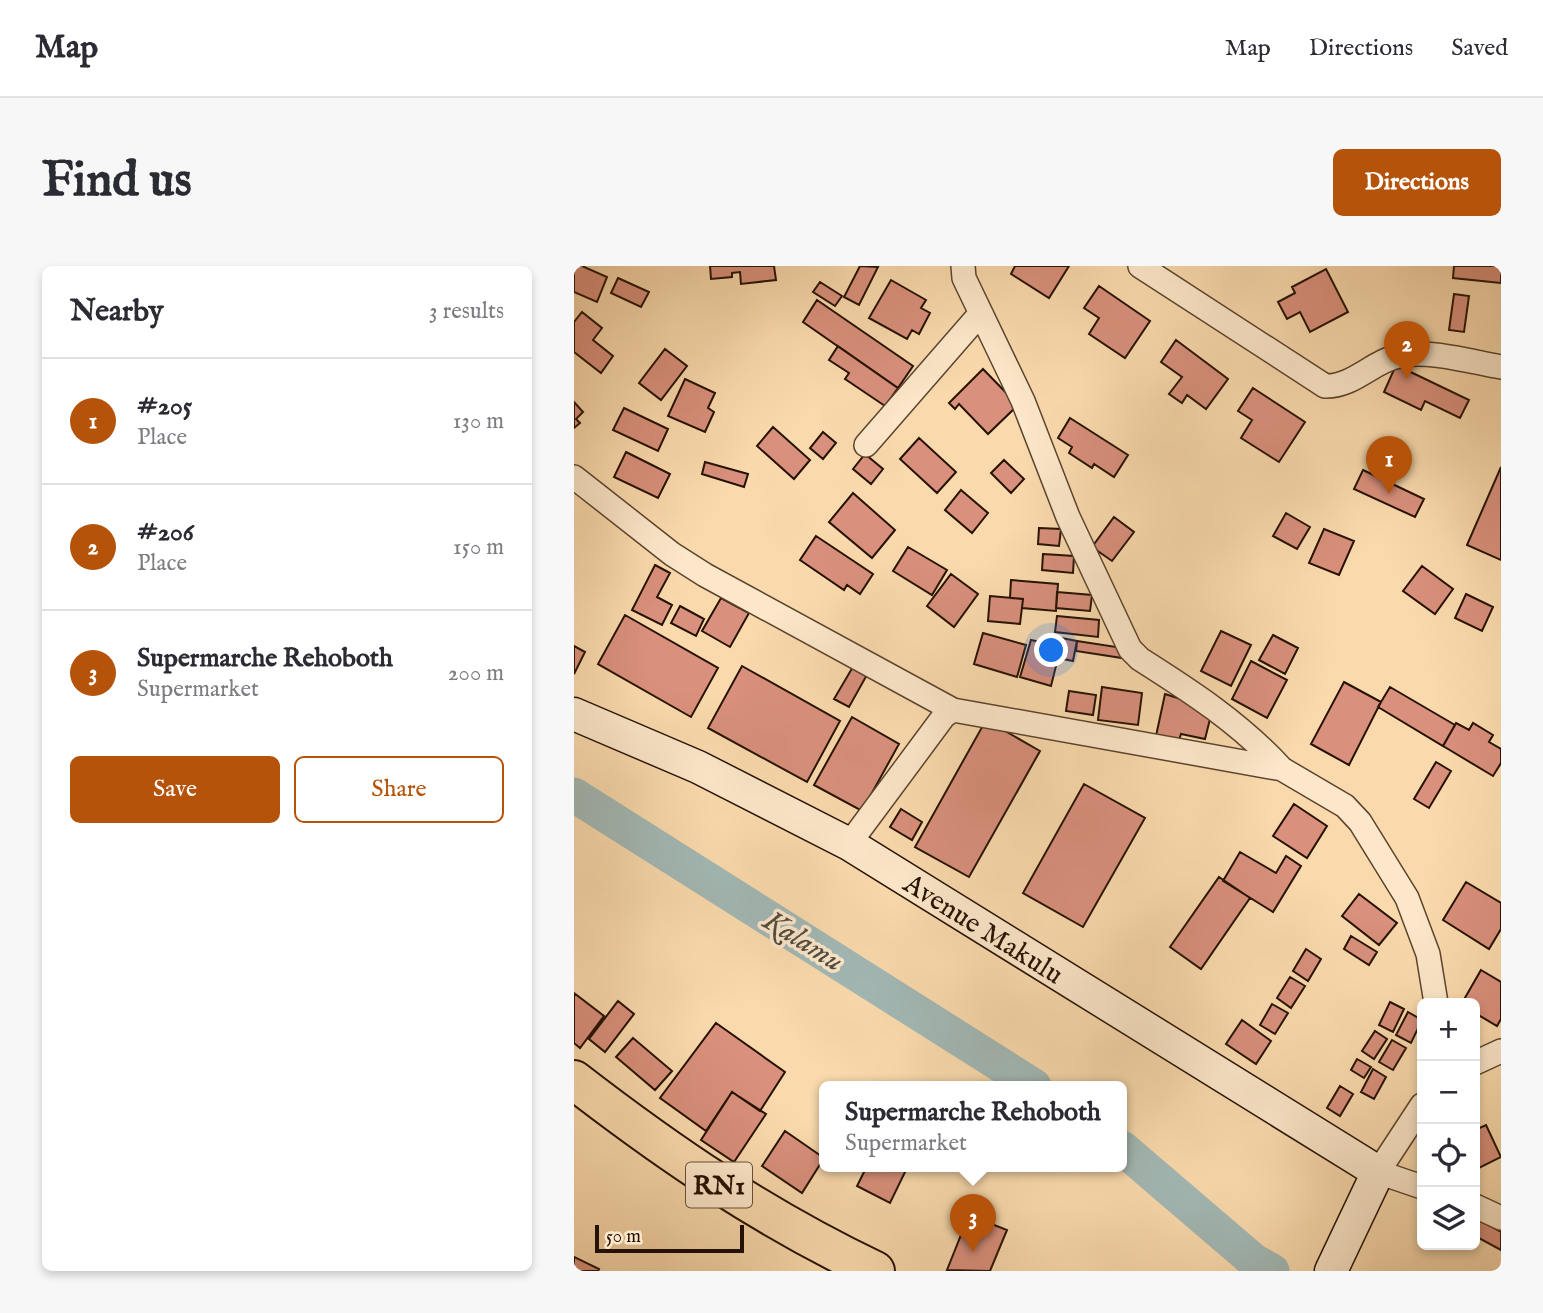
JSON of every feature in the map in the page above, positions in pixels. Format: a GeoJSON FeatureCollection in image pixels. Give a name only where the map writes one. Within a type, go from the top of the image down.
{"type":"FeatureCollection","features":[{"type":"Feature","properties":{"kind":"highway","name":"RN1"},"geometry":{"type":"LineString","coordinates":[[574,1080],[640,1131],[743,1202],[875,1271]]}},
{"type":"Feature","properties":{"kind":"main road","name":"Avenue Makulu"},"geometry":{"type":"LineString","coordinates":[[574,714],[698,766],[849,844],[1378,1172]]}},
{"type":"Feature","properties":{"kind":"main road"},"geometry":{"type":"LineString","coordinates":[[1331,1271],[1378,1172]]}},
{"type":"Feature","properties":{"kind":"street"},"geometry":{"type":"LineString","coordinates":[[963,266],[964,278],[979,314],[1023,401],[1068,517],[1130,649],[1140,659],[1215,707],[1253,737],[1282,769],[1345,806],[1360,822],[1407,898],[1428,954],[1435,998]]}},
{"type":"Feature","properties":{"kind":"street"},"geometry":{"type":"LineString","coordinates":[[1140,266],[1325,386],[1342,385],[1385,360],[1402,355],[1443,357],[1501,367]]}},
{"type":"Feature","properties":{"kind":"street"},"geometry":{"type":"LineString","coordinates":[[866,445],[979,314]]}},
{"type":"Feature","properties":{"kind":"street"},"geometry":{"type":"LineString","coordinates":[[574,477],[672,554],[705,575],[953,710],[1282,769]]}},
{"type":"Feature","properties":{"kind":"street"},"geometry":{"type":"LineString","coordinates":[[849,844],[944,716],[953,710]]}},
{"type":"Feature","properties":{"kind":"street"},"geometry":{"type":"LineString","coordinates":[[1479,1061],[1501,1051]]}},
{"type":"Feature","properties":{"kind":"street"},"geometry":{"type":"LineString","coordinates":[[1417,1113],[1378,1172],[1417,1185]]}},
{"type":"Feature","properties":{"kind":"street"},"geometry":{"type":"LineString","coordinates":[[1480,1208],[1501,1218]]}},
{"type":"Feature","properties":{"kind":"building"},"geometry":{"type":"Polygon","coordinates":[[[574,266],[582,266],[607,277],[597,302],[574,292],[574,266]]]}},
{"type":"Feature","properties":{"kind":"building"},"geometry":{"type":"Polygon","coordinates":[[[710,266],[774,266],[776,280],[741,284],[740,272],[732,273],[732,277],[711,279],[710,266]]]}},
{"type":"Feature","properties":{"kind":"building"},"geometry":{"type":"Polygon","coordinates":[[[860,266],[878,267],[859,305],[844,297],[860,266]]]}},
{"type":"Feature","properties":{"kind":"building"},"geometry":{"type":"Polygon","coordinates":[[[1015,266],[1069,266],[1049,298],[1011,274],[1015,266]]]}},
{"type":"Feature","properties":{"kind":"building"},"geometry":{"type":"Polygon","coordinates":[[[1454,266],[1501,266],[1501,283],[1453,278],[1454,266]]]}},
{"type":"Feature","properties":{"kind":"building"},"geometry":{"type":"Polygon","coordinates":[[[1326,269],[1348,312],[1310,332],[1300,312],[1287,319],[1278,302],[1295,293],[1292,287],[1326,269]]]}},
{"type":"Feature","properties":{"kind":"building"},"geometry":{"type":"Polygon","coordinates":[[[618,278],[649,292],[641,307],[611,293],[618,278]]]}},
{"type":"Feature","properties":{"kind":"building"},"geometry":{"type":"Polygon","coordinates":[[[891,280],[926,300],[921,308],[930,313],[919,334],[912,330],[907,339],[869,318],[891,280]]]}},
{"type":"Feature","properties":{"kind":"building"},"geometry":{"type":"Polygon","coordinates":[[[820,282],[842,296],[835,306],[813,292],[820,282]]]}},
{"type":"Feature","properties":{"kind":"building"},"geometry":{"type":"Polygon","coordinates":[[[1099,286],[1150,321],[1125,358],[1089,334],[1099,318],[1084,308],[1099,286]]]}},
{"type":"Feature","properties":{"kind":"building"},"geometry":{"type":"Polygon","coordinates":[[[1454,294],[1469,296],[1464,332],[1449,330],[1454,294]]]}},
{"type":"Feature","properties":{"kind":"building"},"geometry":{"type":"Polygon","coordinates":[[[817,300],[913,366],[898,388],[803,322],[817,300]]]}},
{"type":"Feature","properties":{"kind":"building"},"geometry":{"type":"Polygon","coordinates":[[[582,312],[602,328],[593,340],[613,356],[601,373],[574,352],[574,322],[582,312]]]}},
{"type":"Feature","properties":{"kind":"building"},"geometry":{"type":"Polygon","coordinates":[[[1176,340],[1228,379],[1206,409],[1187,395],[1182,403],[1169,394],[1182,377],[1161,362],[1176,340]]]}},
{"type":"Feature","properties":{"kind":"building"},"geometry":{"type":"Polygon","coordinates":[[[838,346],[898,388],[885,406],[845,379],[849,373],[829,360],[838,346]]]}},
{"type":"Feature","properties":{"kind":"building"},"geometry":{"type":"Polygon","coordinates":[[[665,349],[687,366],[661,400],[639,383],[665,349]]]}},
{"type":"Feature","properties":{"kind":"building"},"geometry":{"type":"Polygon","coordinates":[[[1396,365],[1469,400],[1460,418],[1425,401],[1421,410],[1384,392],[1396,365]]]}},
{"type":"Feature","properties":{"kind":"building"},"geometry":{"type":"Polygon","coordinates":[[[983,369],[1018,405],[988,434],[959,404],[955,409],[949,403],[983,369]]]}},
{"type":"Feature","properties":{"kind":"building"},"geometry":{"type":"Polygon","coordinates":[[[685,379],[715,393],[708,408],[714,412],[705,432],[668,416],[685,379]]]}},
{"type":"Feature","properties":{"kind":"building"},"geometry":{"type":"Polygon","coordinates":[[[1253,388],[1305,422],[1279,462],[1241,438],[1252,420],[1238,411],[1253,388]]]}},
{"type":"Feature","properties":{"kind":"building"},"geometry":{"type":"Polygon","coordinates":[[[574,402],[583,412],[576,419],[580,423],[574,428],[574,402]]]}},
{"type":"Feature","properties":{"kind":"building"},"geometry":{"type":"Polygon","coordinates":[[[624,408],[668,429],[658,451],[613,430],[624,408]]]}},
{"type":"Feature","properties":{"kind":"building"},"geometry":{"type":"Polygon","coordinates":[[[1070,418],[1128,455],[1114,477],[1094,464],[1092,468],[1069,453],[1072,447],[1058,438],[1070,418]]]}},
{"type":"Feature","properties":{"kind":"building"},"geometry":{"type":"Polygon","coordinates":[[[773,427],[810,460],[794,479],[757,446],[773,427]]]}},
{"type":"Feature","properties":{"kind":"building"},"geometry":{"type":"Polygon","coordinates":[[[823,432],[836,443],[823,459],[810,448],[823,432]]]}},
{"type":"Feature","properties":{"kind":"building"},"geometry":{"type":"Polygon","coordinates":[[[919,438],[956,472],[937,493],[900,459],[919,438]]]}},
{"type":"Feature","properties":{"kind":"building"},"geometry":{"type":"Polygon","coordinates":[[[626,452],[670,474],[658,498],[614,477],[626,452]]]}},
{"type":"Feature","properties":{"kind":"building"},"geometry":{"type":"Polygon","coordinates":[[[865,454],[883,469],[871,484],[853,469],[865,454]]]}},
{"type":"Feature","properties":{"kind":"building"},"geometry":{"type":"Polygon","coordinates":[[[1004,460],[1024,479],[1011,493],[991,473],[1004,460]]]}},
{"type":"Feature","properties":{"kind":"building"},"geometry":{"type":"Polygon","coordinates":[[[705,462],[748,474],[744,487],[702,474],[705,462]]]}},
{"type":"Feature","properties":{"kind":"building"},"geometry":{"type":"Polygon","coordinates":[[[1501,467],[1501,560],[1467,545],[1501,467]]]}},
{"type":"Feature","properties":{"kind":"building"},"geometry":{"type":"Polygon","coordinates":[[[1363,470],[1424,499],[1415,517],[1354,489],[1363,470]]]}},
{"type":"Feature","properties":{"kind":"building"},"geometry":{"type":"Polygon","coordinates":[[[961,490],[988,513],[972,533],[945,510],[961,490]]]}},
{"type":"Feature","properties":{"kind":"building"},"geometry":{"type":"Polygon","coordinates":[[[853,493],[895,530],[872,558],[829,522],[853,493]]]}},
{"type":"Feature","properties":{"kind":"building"},"geometry":{"type":"Polygon","coordinates":[[[1286,513],[1310,527],[1297,549],[1273,536],[1286,513]]]}},
{"type":"Feature","properties":{"kind":"building"},"geometry":{"type":"Polygon","coordinates":[[[1114,517],[1134,532],[1112,561],[1092,547],[1114,517]]]}},
{"type":"Feature","properties":{"kind":"building"},"geometry":{"type":"Polygon","coordinates":[[[1039,528],[1061,529],[1059,546],[1038,544],[1039,528]]]}},
{"type":"Feature","properties":{"kind":"building"},"geometry":{"type":"Polygon","coordinates":[[[1324,529],[1354,541],[1339,575],[1309,563],[1324,529]]]}},
{"type":"Feature","properties":{"kind":"building"},"geometry":{"type":"Polygon","coordinates":[[[816,536],[873,574],[860,594],[847,585],[844,590],[800,560],[816,536]]]}},
{"type":"Feature","properties":{"kind":"building"},"geometry":{"type":"Polygon","coordinates":[[[908,547],[947,570],[932,595],[893,571],[908,547]]]}},
{"type":"Feature","properties":{"kind":"building"},"geometry":{"type":"Polygon","coordinates":[[[1043,554],[1074,556],[1073,573],[1042,570],[1043,554]]]}},
{"type":"Feature","properties":{"kind":"building"},"geometry":{"type":"Polygon","coordinates":[[[655,565],[670,573],[657,597],[672,605],[662,625],[632,610],[655,565]]]}},
{"type":"Feature","properties":{"kind":"building"},"geometry":{"type":"Polygon","coordinates":[[[1422,566],[1453,589],[1435,614],[1403,591],[1422,566]]]}},
{"type":"Feature","properties":{"kind":"building"},"geometry":{"type":"Polygon","coordinates":[[[951,574],[978,594],[954,627],[927,606],[951,574]]]}},
{"type":"Feature","properties":{"kind":"building"},"geometry":{"type":"Polygon","coordinates":[[[1011,580],[1058,584],[1056,611],[1022,608],[1023,599],[1010,598],[1011,580]]]}},
{"type":"Feature","properties":{"kind":"building"},"geometry":{"type":"Polygon","coordinates":[[[1057,592],[1092,595],[1090,611],[1056,608],[1057,592]]]}},
{"type":"Feature","properties":{"kind":"building"},"geometry":{"type":"Polygon","coordinates":[[[1466,594],[1493,607],[1482,631],[1455,618],[1466,594]]]}},
{"type":"Feature","properties":{"kind":"building"},"geometry":{"type":"Polygon","coordinates":[[[990,596],[1023,599],[1020,624],[988,621],[990,596]]]}},
{"type":"Feature","properties":{"kind":"building"},"geometry":{"type":"Polygon","coordinates":[[[721,598],[749,613],[730,647],[702,631],[721,598]]]}},
{"type":"Feature","properties":{"kind":"building"},"geometry":{"type":"Polygon","coordinates":[[[680,606],[704,619],[696,636],[671,623],[680,606]]]}},
{"type":"Feature","properties":{"kind":"building"},"geometry":{"type":"Polygon","coordinates":[[[625,615],[718,668],[691,717],[598,664],[625,615]]]}},
{"type":"Feature","properties":{"kind":"building"},"geometry":{"type":"Polygon","coordinates":[[[1057,616],[1099,620],[1098,637],[1055,632],[1057,616]]]}},
{"type":"Feature","properties":{"kind":"building"},"geometry":{"type":"Polygon","coordinates":[[[1221,631],[1251,645],[1231,686],[1201,671],[1221,631]]]}},
{"type":"Feature","properties":{"kind":"building"},"geometry":{"type":"Polygon","coordinates":[[[983,633],[1026,645],[1017,677],[974,664],[983,633]]]}},
{"type":"Feature","properties":{"kind":"building"},"geometry":{"type":"Polygon","coordinates":[[[1273,635],[1298,648],[1285,674],[1259,660],[1273,635]]]}},
{"type":"Feature","properties":{"kind":"building"},"geometry":{"type":"Polygon","coordinates":[[[1057,637],[1077,641],[1073,661],[1058,658],[1051,686],[1020,677],[1031,640],[1054,645],[1057,637]]]}},
{"type":"Feature","properties":{"kind":"building"},"geometry":{"type":"Polygon","coordinates":[[[1077,641],[1123,648],[1122,658],[1076,651],[1077,641]]]}},
{"type":"Feature","properties":{"kind":"building"},"geometry":{"type":"Polygon","coordinates":[[[574,646],[585,652],[574,674],[574,646]]]}},
{"type":"Feature","properties":{"kind":"building"},"geometry":{"type":"Polygon","coordinates":[[[1251,661],[1287,680],[1267,718],[1232,699],[1251,661]]]}},
{"type":"Feature","properties":{"kind":"building"},"geometry":{"type":"Polygon","coordinates":[[[854,665],[868,673],[849,707],[834,699],[854,665]]]}},
{"type":"Feature","properties":{"kind":"building"},"geometry":{"type":"Polygon","coordinates":[[[742,666],[840,721],[807,782],[708,728],[742,666]]]}},
{"type":"Feature","properties":{"kind":"building"},"geometry":{"type":"Polygon","coordinates":[[[1344,682],[1381,702],[1349,765],[1311,744],[1344,682]]]}},
{"type":"Feature","properties":{"kind":"building"},"geometry":{"type":"Polygon","coordinates":[[[1102,687],[1142,693],[1138,725],[1098,720],[1102,687]]]}},
{"type":"Feature","properties":{"kind":"building"},"geometry":{"type":"Polygon","coordinates":[[[1390,687],[1455,725],[1443,746],[1378,707],[1390,687]]]}},
{"type":"Feature","properties":{"kind":"building"},"geometry":{"type":"Polygon","coordinates":[[[1069,691],[1096,695],[1093,715],[1066,711],[1069,691]]]}},
{"type":"Feature","properties":{"kind":"building"},"geometry":{"type":"Polygon","coordinates":[[[1165,694],[1187,701],[1211,715],[1205,739],[1181,734],[1179,740],[1156,736],[1165,694]]]}},
{"type":"Feature","properties":{"kind":"building"},"geometry":{"type":"Polygon","coordinates":[[[852,717],[899,744],[862,811],[814,785],[852,717]]]}},
{"type":"Feature","properties":{"kind":"building"},"geometry":{"type":"Polygon","coordinates":[[[986,720],[1040,751],[969,877],[915,847],[986,720]]]}},
{"type":"Feature","properties":{"kind":"building"},"geometry":{"type":"Polygon","coordinates":[[[1456,723],[1469,730],[1473,723],[1493,735],[1489,742],[1501,749],[1501,763],[1493,776],[1443,746],[1456,723]]]}},
{"type":"Feature","properties":{"kind":"building"},"geometry":{"type":"Polygon","coordinates":[[[1436,762],[1451,771],[1429,808],[1414,799],[1436,762]]]}},
{"type":"Feature","properties":{"kind":"building"},"geometry":{"type":"Polygon","coordinates":[[[1084,784],[1145,818],[1083,927],[1023,893],[1084,784]]]}},
{"type":"Feature","properties":{"kind":"building"},"geometry":{"type":"Polygon","coordinates":[[[1294,804],[1327,826],[1307,858],[1273,836],[1294,804]]]}},
{"type":"Feature","properties":{"kind":"building"},"geometry":{"type":"Polygon","coordinates":[[[901,809],[922,822],[912,840],[890,827],[901,809]]]}},
{"type":"Feature","properties":{"kind":"building"},"geometry":{"type":"Polygon","coordinates":[[[1240,852],[1276,873],[1286,856],[1301,866],[1273,912],[1223,881],[1240,852]]]}},
{"type":"Feature","properties":{"kind":"building"},"geometry":{"type":"Polygon","coordinates":[[[1219,877],[1250,898],[1201,969],[1170,947],[1219,877]]]}},
{"type":"Feature","properties":{"kind":"building"},"geometry":{"type":"Polygon","coordinates":[[[1466,882],[1501,903],[1501,929],[1489,949],[1443,920],[1466,882]]]}},
{"type":"Feature","properties":{"kind":"building"},"geometry":{"type":"Polygon","coordinates":[[[1359,894],[1397,923],[1379,945],[1342,916],[1359,894]]]}},
{"type":"Feature","properties":{"kind":"building"},"geometry":{"type":"Polygon","coordinates":[[[1351,936],[1377,952],[1369,965],[1344,949],[1351,936]]]}},
{"type":"Feature","properties":{"kind":"building"},"geometry":{"type":"Polygon","coordinates":[[[1306,949],[1321,959],[1308,981],[1293,971],[1306,949]]]}},
{"type":"Feature","properties":{"kind":"building"},"geometry":{"type":"Polygon","coordinates":[[[1481,970],[1501,982],[1501,1019],[1497,1026],[1480,1016],[1480,998],[1465,998],[1481,970]]]}},
{"type":"Feature","properties":{"kind":"building"},"geometry":{"type":"Polygon","coordinates":[[[1290,977],[1305,986],[1291,1008],[1277,998],[1290,977]]]}},
{"type":"Feature","properties":{"kind":"building"},"geometry":{"type":"Polygon","coordinates":[[[574,993],[604,1016],[580,1048],[574,1043],[574,993]]]}},
{"type":"Feature","properties":{"kind":"building"},"geometry":{"type":"Polygon","coordinates":[[[618,1001],[634,1014],[605,1052],[589,1039],[618,1001]]]}},
{"type":"Feature","properties":{"kind":"building"},"geometry":{"type":"Polygon","coordinates":[[[1390,1002],[1404,1009],[1393,1032],[1379,1025],[1390,1002]]]}},
{"type":"Feature","properties":{"kind":"building"},"geometry":{"type":"Polygon","coordinates":[[[1272,1004],[1288,1013],[1275,1034],[1260,1025],[1272,1004]]]}},
{"type":"Feature","properties":{"kind":"building"},"geometry":{"type":"Polygon","coordinates":[[[1408,1012],[1417,1017],[1417,1030],[1411,1043],[1396,1035],[1408,1012]]]}},
{"type":"Feature","properties":{"kind":"building"},"geometry":{"type":"Polygon","coordinates":[[[1242,1020],[1271,1041],[1256,1064],[1226,1044],[1242,1020]]]}},
{"type":"Feature","properties":{"kind":"building"},"geometry":{"type":"Polygon","coordinates":[[[716,1023],[785,1072],[760,1111],[732,1092],[706,1131],[660,1098],[716,1023]]]}},
{"type":"Feature","properties":{"kind":"building"},"geometry":{"type":"Polygon","coordinates":[[[1375,1031],[1387,1039],[1374,1059],[1362,1051],[1375,1031]]]}},
{"type":"Feature","properties":{"kind":"building"},"geometry":{"type":"Polygon","coordinates":[[[633,1038],[672,1071],[655,1090],[616,1057],[633,1038]]]}},
{"type":"Feature","properties":{"kind":"building"},"geometry":{"type":"Polygon","coordinates":[[[1392,1040],[1406,1048],[1393,1070],[1379,1062],[1392,1040]]]}},
{"type":"Feature","properties":{"kind":"building"},"geometry":{"type":"Polygon","coordinates":[[[1357,1059],[1371,1067],[1364,1078],[1351,1070],[1357,1059]]]}},
{"type":"Feature","properties":{"kind":"building"},"geometry":{"type":"Polygon","coordinates":[[[1373,1069],[1386,1077],[1374,1099],[1361,1092],[1373,1069]]]}},
{"type":"Feature","properties":{"kind":"building"},"geometry":{"type":"Polygon","coordinates":[[[1340,1086],[1353,1094],[1340,1116],[1327,1108],[1340,1086]]]}},
{"type":"Feature","properties":{"kind":"building"},"geometry":{"type":"Polygon","coordinates":[[[732,1092],[766,1114],[734,1162],[701,1140],[732,1092]]]}},
{"type":"Feature","properties":{"kind":"building"},"geometry":{"type":"Polygon","coordinates":[[[1486,1125],[1501,1157],[1480,1168],[1480,1128],[1486,1125]]]}},
{"type":"Feature","properties":{"kind":"building"},"geometry":{"type":"Polygon","coordinates":[[[785,1131],[819,1155],[819,1166],[802,1193],[762,1166],[785,1131]]]}},
{"type":"Feature","properties":{"kind":"building"},"geometry":{"type":"Polygon","coordinates":[[[864,1172],[905,1172],[890,1203],[857,1186],[864,1172]]]}},
{"type":"Feature","properties":{"kind":"building"},"geometry":{"type":"Polygon","coordinates":[[[969,1215],[1007,1230],[990,1271],[947,1270],[969,1215]]]}},
{"type":"Feature","properties":{"kind":"building"},"geometry":{"type":"Polygon","coordinates":[[[1480,1220],[1501,1232],[1501,1250],[1480,1239],[1480,1220]]]}},
{"type":"Feature","properties":{"kind":"building"},"geometry":{"type":"Polygon","coordinates":[[[574,1257],[599,1269],[598,1271],[574,1271],[574,1257]]]}},
{"type":"Feature","properties":{"kind":"waterway","name":"Kalamu"},"geometry":{"type":"LineString","coordinates":[[574,795],[1026,1081]]}},
{"type":"Feature","properties":{"kind":"waterway","name":"Kalamu"},"geometry":{"type":"LineString","coordinates":[[1127,1152],[1254,1261],[1272,1271]]}},
{"type":"Feature","properties":{"kind":"place","name":"#206"},"geometry":{"type":"Point","coordinates":[1407,379]}},
{"type":"Feature","properties":{"kind":"place","name":"#205"},"geometry":{"type":"Point","coordinates":[1389,494]}},
{"type":"Feature","properties":{"kind":"place","name":"Supermarche Rehoboth"},"geometry":{"type":"Point","coordinates":[973,1252]}}]}
